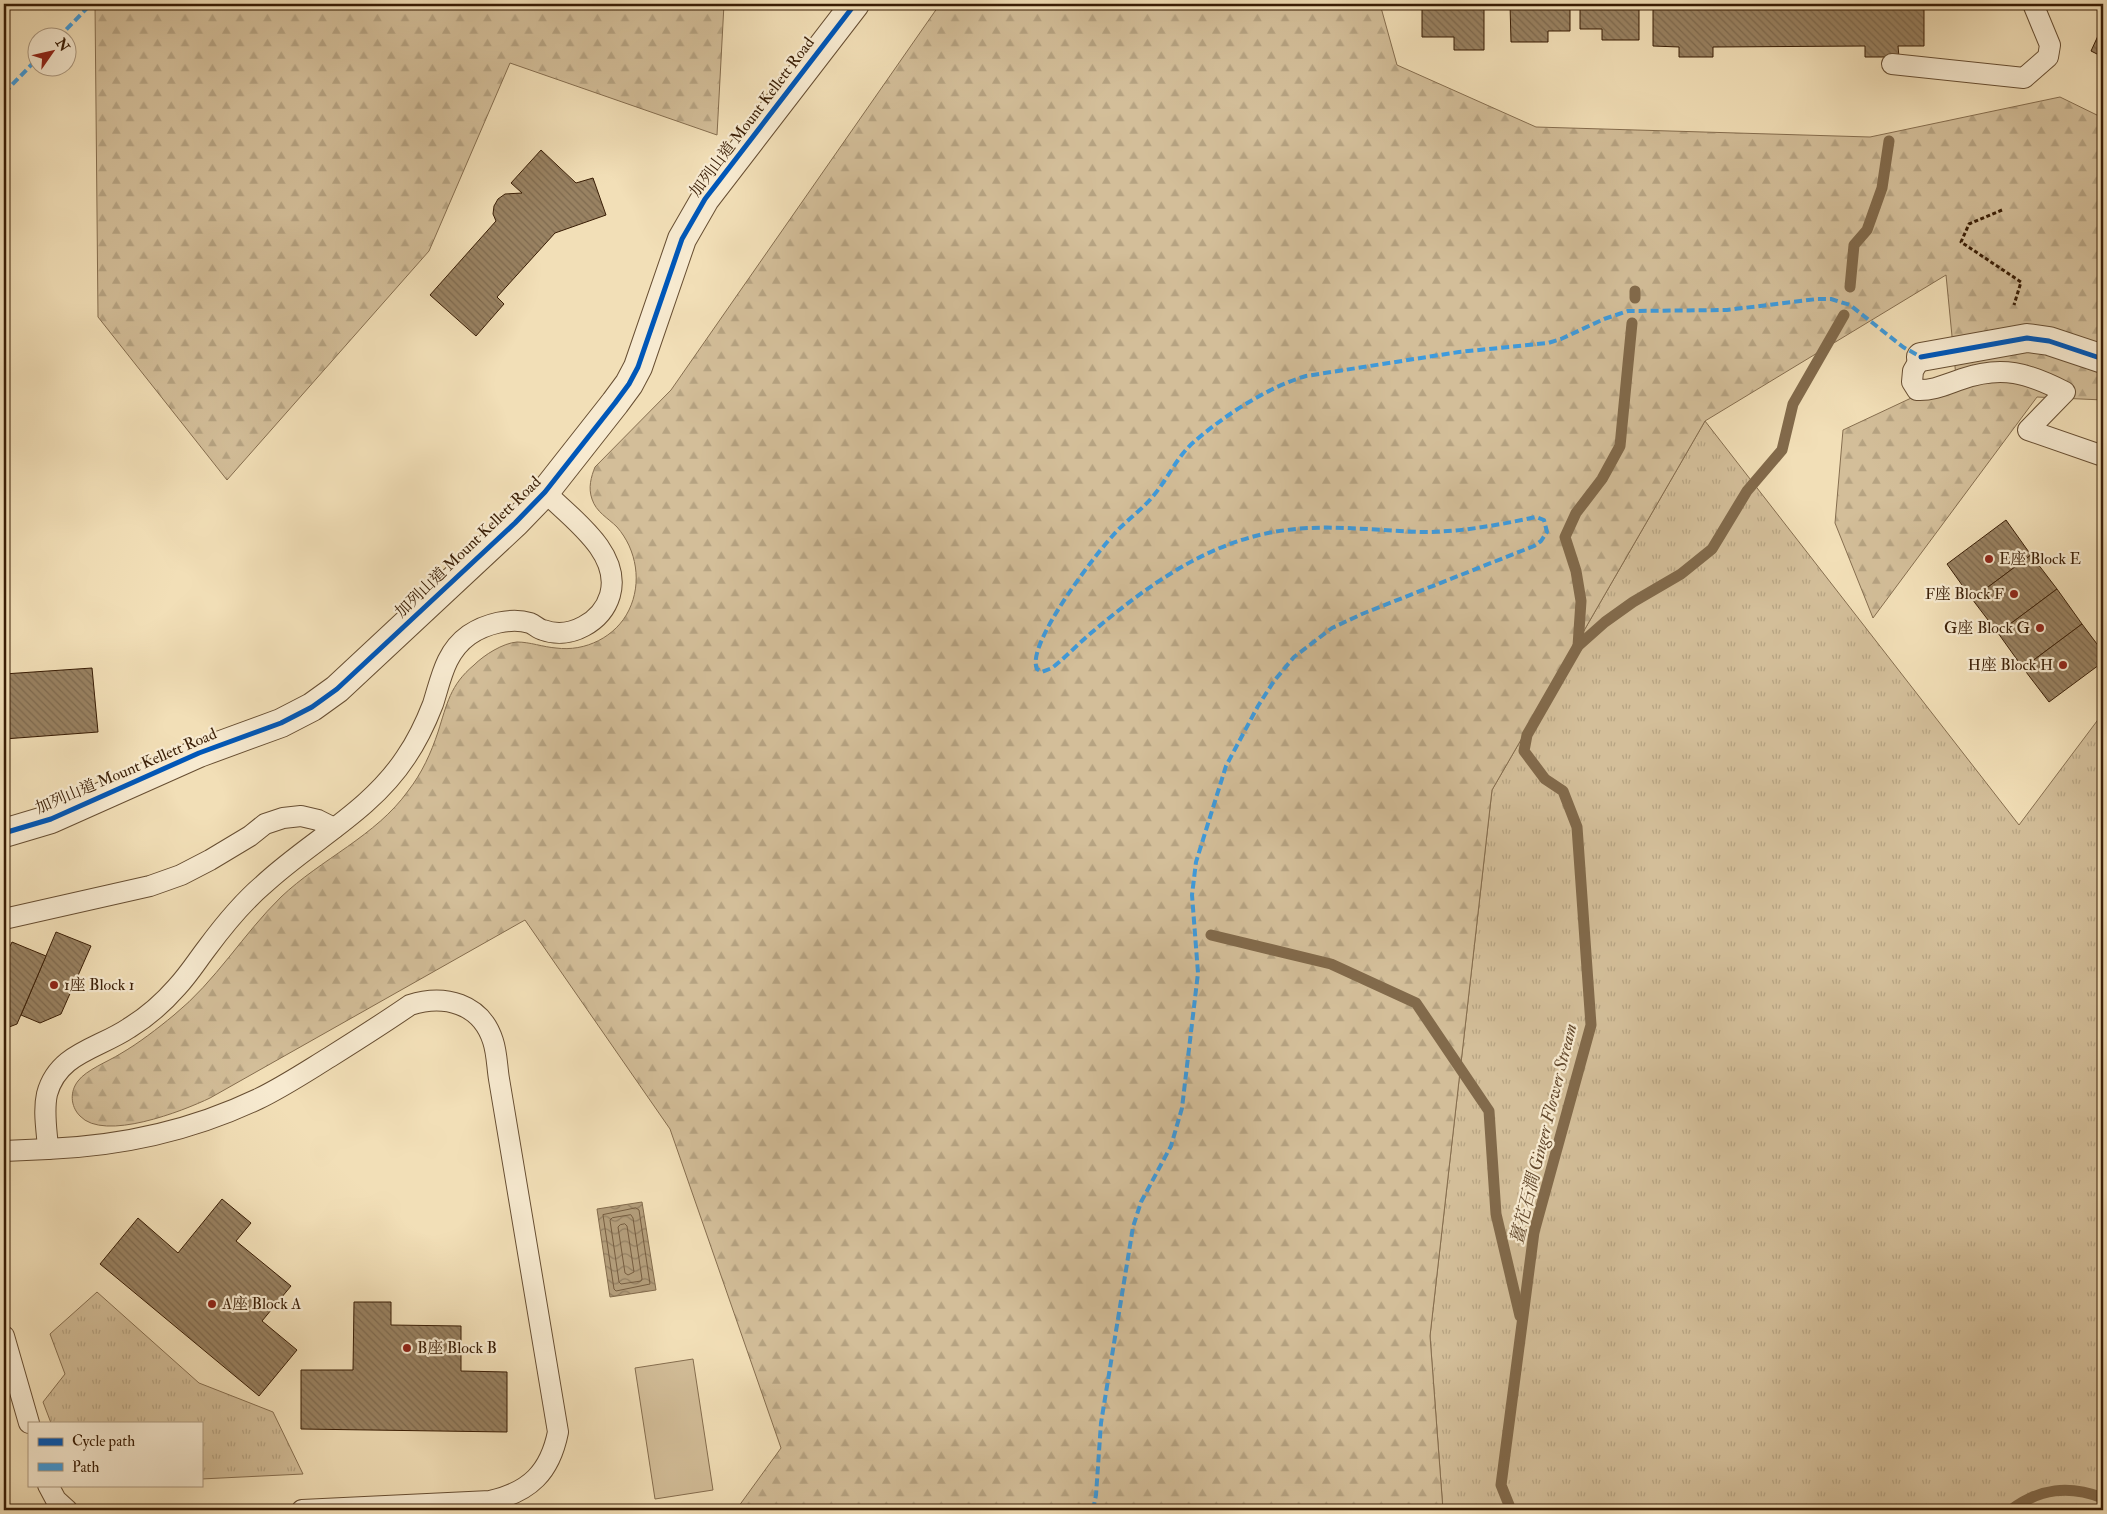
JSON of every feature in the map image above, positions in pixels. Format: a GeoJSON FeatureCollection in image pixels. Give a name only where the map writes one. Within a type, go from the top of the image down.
{"type":"FeatureCollection","features":[{"type":"Feature","properties":{"kind":"street","name":"加列山道 Mount Kellett Road"},"geometry":{"type":"LineString","coordinates":[[4,833],[51,819],[199,753],[281,722],[312,707],[337,689],[515,523],[545,492],[629,384],[638,366],[682,239],[697,212],[855,4]]}},
{"type":"Feature","properties":{"kind":"street"},"geometry":{"type":"LineString","coordinates":[[1921,356],[2027,338],[2049,341],[2103,359]]}},
{"type":"Feature","properties":{"kind":"lane"},"geometry":{"type":"LineString","coordinates":[[1892,64],[2024,78],[2048,57],[2050,45],[2033,4]]}},
{"type":"Feature","properties":{"kind":"lane"},"geometry":{"type":"LineString","coordinates":[[1921,356],[1913,371],[1912,382],[1917,390],[1928,391],[1982,372],[2022,373],[2065,392],[2028,430],[2103,456]]}},
{"type":"Feature","properties":{"kind":"lane"},"geometry":{"type":"LineString","coordinates":[[48,1149],[45,1111],[47,1095],[53,1079],[65,1064],[81,1052],[105,1042],[149,1014],[190,973],[232,916],[262,885],[374,797],[408,756],[422,731],[446,662],[468,636],[482,628],[498,623],[514,622],[530,623],[542,630],[556,633],[570,632],[583,627],[595,619],[604,608],[610,595],[612,581],[610,567],[605,554],[596,542],[545,492]]}},
{"type":"Feature","properties":{"kind":"lane"},"geometry":{"type":"LineString","coordinates":[[4,918],[150,886],[181,875],[210,860],[265,824],[283,818],[301,816],[318,820],[334,828]]}},
{"type":"Feature","properties":{"kind":"lane"},"geometry":{"type":"LineString","coordinates":[[4,1152],[89,1147],[130,1141],[170,1132],[209,1120],[259,1099],[306,1072],[410,1005],[424,1000],[454,1002],[471,1010],[484,1024],[493,1040],[558,1432],[555,1447],[540,1475],[526,1488],[509,1497],[490,1501],[302,1510]]}},
{"type":"Feature","properties":{"kind":"lane"},"geometry":{"type":"LineString","coordinates":[[4,1336],[29,1422]]}},
{"type":"Feature","properties":{"kind":"lane"},"geometry":{"type":"LineString","coordinates":[[49,1486],[56,1500],[67,1510]]}},
{"type":"Feature","properties":{"kind":"path"},"geometry":{"type":"LineString","coordinates":[[2002,210],[1969,224],[1961,242],[2022,282],[2015,304],[2006,307]]}},
{"type":"Feature","properties":{"kind":"green space"},"geometry":{"type":"Polygon","coordinates":[[[95,4],[724,4],[717,135],[510,63],[429,251],[227,480],[98,317],[95,4]]]}},
{"type":"Feature","properties":{"kind":"green space"},"geometry":{"type":"Polygon","coordinates":[[[940,4],[1380,4],[1397,65],[1536,127],[1870,137],[2060,97],[2103,118],[2103,400],[2037,397],[1873,618],[1835,523],[1843,430],[1956,377],[1946,275],[1705,421],[1492,790],[1430,1336],[1443,1510],[736,1510],[781,1448],[670,1129],[525,920],[198,1104],[144,1122],[107,1126],[91,1123],[80,1116],[74,1108],[72,1094],[75,1085],[82,1077],[92,1069],[134,1045],[174,1015],[203,987],[281,897],[364,834],[395,807],[418,777],[426,763],[454,688],[466,672],[478,661],[500,647],[517,642],[567,649],[578,648],[598,641],[608,635],[623,620],[633,600],[635,589],[636,578],[633,556],[624,536],[594,504],[590,483],[595,467],[671,390],[940,4]]]}},
{"type":"Feature","properties":{"kind":"green space"},"geometry":{"type":"Polygon","coordinates":[[[1705,421],[2019,825],[2103,713],[2103,1510],[1443,1510],[1430,1336],[1492,790],[1705,421]]]}},
{"type":"Feature","properties":{"kind":"green space"},"geometry":{"type":"Polygon","coordinates":[[[97,1292],[199,1383],[273,1412],[303,1474],[202,1479],[202,1422],[51,1422],[43,1402],[65,1374],[50,1334],[97,1292]]]}},
{"type":"Feature","properties":{"kind":"green space"},"geometry":{"type":"Polygon","coordinates":[[[693,1359],[713,1490],[655,1499],[635,1368],[693,1359]]]}},
{"type":"Feature","properties":{"kind":"water"},"geometry":{"type":"Polygon","coordinates":[[[642,1202],[656,1290],[610,1297],[597,1209],[642,1202]]]}},
{"type":"Feature","properties":{"kind":"building"},"geometry":{"type":"Polygon","coordinates":[[[1422,4],[1484,4],[1484,50],[1454,50],[1454,37],[1422,37],[1422,4]]]}},
{"type":"Feature","properties":{"kind":"building"},"geometry":{"type":"Polygon","coordinates":[[[1510,4],[1570,4],[1570,31],[1548,31],[1548,42],[1511,42],[1510,4]]]}},
{"type":"Feature","properties":{"kind":"building"},"geometry":{"type":"Polygon","coordinates":[[[1580,4],[1639,4],[1639,40],[1602,40],[1602,29],[1580,29],[1580,4]]]}},
{"type":"Feature","properties":{"kind":"building"},"geometry":{"type":"Polygon","coordinates":[[[1653,4],[1924,4],[1924,46],[1898,46],[1899,57],[1865,57],[1865,46],[1713,47],[1713,57],[1679,57],[1679,47],[1653,46],[1653,4]]]}},
{"type":"Feature","properties":{"kind":"building"},"geometry":{"type":"Polygon","coordinates":[[[2103,25],[2103,57],[2091,51],[2103,25]]]}},
{"type":"Feature","properties":{"kind":"building"},"geometry":{"type":"Polygon","coordinates":[[[541,150],[576,183],[593,178],[606,215],[555,233],[497,297],[504,304],[476,336],[430,295],[496,221],[493,214],[494,206],[498,199],[505,194],[522,193],[511,183],[541,150]]]}},
{"type":"Feature","properties":{"kind":"building","name":"E座 Block E"},"geometry":{"type":"Polygon","coordinates":[[[2006,520],[2031,555],[1972,599],[1947,564],[2006,520]]]}},
{"type":"Feature","properties":{"kind":"building","name":"F座 Block F"},"geometry":{"type":"Polygon","coordinates":[[[2031,555],[2057,589],[1998,633],[1972,599],[2031,555]]]}},
{"type":"Feature","properties":{"kind":"building","name":"G座 Block G"},"geometry":{"type":"Polygon","coordinates":[[[2057,589],[2082,624],[2023,668],[1998,633],[2057,589]]]}},
{"type":"Feature","properties":{"kind":"building","name":"H座 Block H"},"geometry":{"type":"Polygon","coordinates":[[[2082,624],[2103,652],[2103,662],[2049,702],[2023,668],[2082,624]]]}},
{"type":"Feature","properties":{"kind":"building"},"geometry":{"type":"Polygon","coordinates":[[[92,668],[98,732],[4,739],[4,674],[92,668]]]}},
{"type":"Feature","properties":{"kind":"building","name":"1座 Block 1"},"geometry":{"type":"Polygon","coordinates":[[[56,932],[91,946],[61,1014],[40,1023],[21,1015],[56,932]]]}},
{"type":"Feature","properties":{"kind":"building"},"geometry":{"type":"Polygon","coordinates":[[[12,942],[46,956],[17,1024],[4,1029],[4,959],[12,942]]]}},
{"type":"Feature","properties":{"kind":"building","name":"A座 Block A"},"geometry":{"type":"Polygon","coordinates":[[[222,1199],[251,1223],[236,1241],[291,1286],[262,1321],[297,1350],[259,1396],[100,1264],[138,1218],[178,1253],[222,1199]]]}},
{"type":"Feature","properties":{"kind":"building","name":"B座 Block B"},"geometry":{"type":"Polygon","coordinates":[[[354,1302],[391,1302],[391,1325],[461,1326],[461,1371],[507,1372],[507,1432],[301,1429],[301,1370],[353,1370],[354,1302]]]}},
{"type":"Feature","properties":{"kind":"waterway"},"geometry":{"type":"LineString","coordinates":[[1850,287],[1854,245],[1867,230],[1882,188],[1889,141]]}},
{"type":"Feature","properties":{"kind":"waterway"},"geometry":{"type":"LineString","coordinates":[[1635,291],[1635,298]]}},
{"type":"Feature","properties":{"kind":"waterway","name":"薑花石澗 Ginger Flower Stream"},"geometry":{"type":"LineString","coordinates":[[1511,1510],[1501,1485],[1534,1232],[1591,1025],[1577,827],[1563,791],[1545,779],[1524,751],[1527,735],[1578,646],[1605,622],[1633,602],[1681,574],[1712,549],[1747,491],[1782,450],[1793,404],[1844,315]]}},
{"type":"Feature","properties":{"kind":"waterway"},"geometry":{"type":"LineString","coordinates":[[1578,646],[1581,601],[1576,571],[1565,537],[1576,513],[1602,479],[1620,446],[1632,323]]}},
{"type":"Feature","properties":{"kind":"waterway"},"geometry":{"type":"LineString","coordinates":[[1211,935],[1331,964],[1416,1003],[1489,1111],[1496,1214],[1520,1316]]}},
{"type":"Feature","properties":{"kind":"waterway"},"geometry":{"type":"LineString","coordinates":[[2011,1510],[2033,1497],[2055,1491],[2078,1491],[2103,1498]]}},
{"type":"Feature","properties":{"kind":"marked path"},"geometry":{"type":"LineString","coordinates":[[68,28],[91,4]]}},
{"type":"Feature","properties":{"kind":"marked path"},"geometry":{"type":"LineString","coordinates":[[4,93],[28,68]]}},
{"type":"Feature","properties":{"kind":"marked path"},"geometry":{"type":"LineString","coordinates":[[1093,1510],[1096,1495],[1101,1423],[1133,1227],[1141,1202],[1171,1146],[1182,1108],[1198,973],[1192,895],[1196,862],[1226,766],[1258,706],[1274,681],[1294,657],[1332,628],[1362,614],[1534,546],[1541,541],[1547,532],[1544,520],[1536,517],[1452,531],[1423,532],[1355,528],[1304,528],[1259,535],[1232,543],[1207,554],[1158,582],[1113,615],[1052,668],[1042,672],[1037,669],[1036,657],[1042,640],[1052,620],[1079,578],[1116,532],[1154,495],[1183,453],[1195,441],[1220,421],[1248,403],[1277,387],[1306,376],[1459,352],[1548,343],[1628,311],[1727,310],[1817,299],[1831,299],[1850,305],[1903,347],[1921,357]]}},
{"type":"Feature","properties":{"kind":"cycle path"},"geometry":{"type":"LineString","coordinates":[[4,833],[51,819],[199,753],[281,723],[312,707],[337,689],[515,523],[545,492],[629,384],[638,367],[682,239],[705,199],[855,4]]}},
{"type":"Feature","properties":{"kind":"cycle path"},"geometry":{"type":"LineString","coordinates":[[1921,357],[2027,338],[2049,341],[2103,359]]}},
{"type":"Feature","properties":{"kind":"place","name":"E座 Block E"},"geometry":{"type":"Point","coordinates":[1989,559]}},
{"type":"Feature","properties":{"kind":"place","name":"F座 Block F"},"geometry":{"type":"Point","coordinates":[2014,594]}},
{"type":"Feature","properties":{"kind":"place","name":"G座 Block G"},"geometry":{"type":"Point","coordinates":[2040,628]}},
{"type":"Feature","properties":{"kind":"place","name":"H座 Block H"},"geometry":{"type":"Point","coordinates":[2063,665]}},
{"type":"Feature","properties":{"kind":"place","name":"1座 Block 1"},"geometry":{"type":"Point","coordinates":[54,985]}},
{"type":"Feature","properties":{"kind":"place","name":"A座 Block A"},"geometry":{"type":"Point","coordinates":[212,1304]}},
{"type":"Feature","properties":{"kind":"place","name":"B座 Block B"},"geometry":{"type":"Point","coordinates":[407,1348]}}]}
